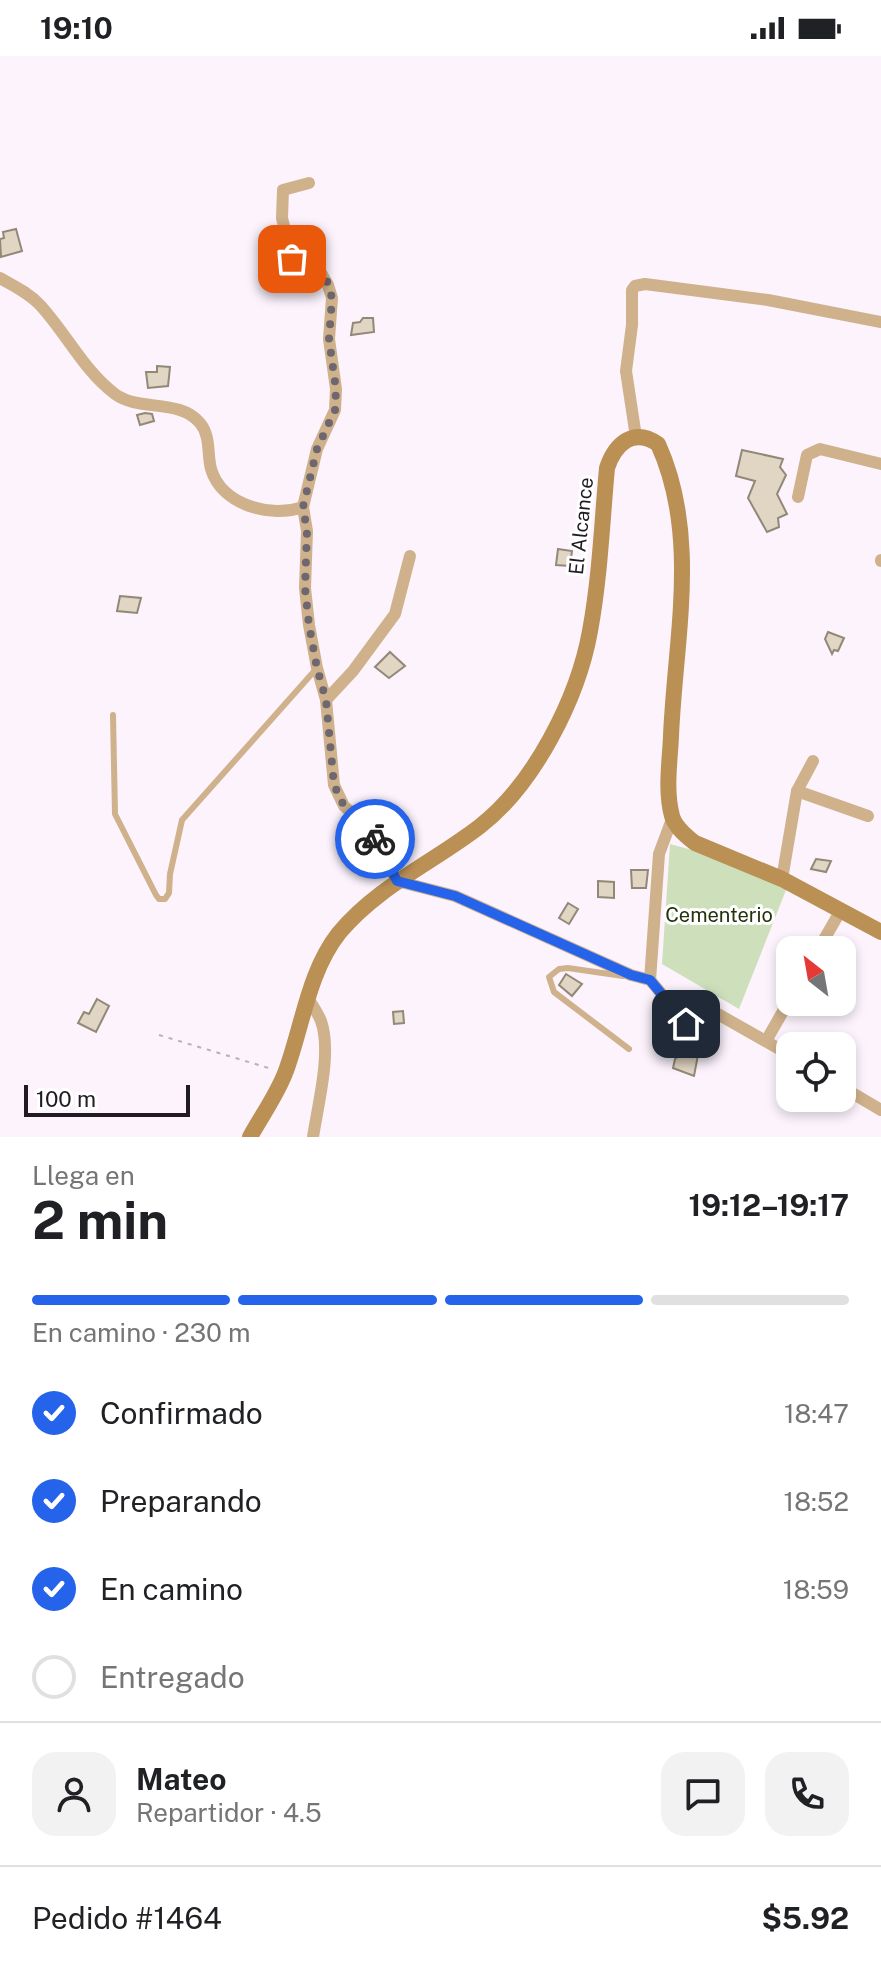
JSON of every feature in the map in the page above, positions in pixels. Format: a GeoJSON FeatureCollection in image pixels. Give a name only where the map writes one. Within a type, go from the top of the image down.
{"type":"FeatureCollection","features":[{"type":"Feature","properties":{"kind":"street"},"geometry":{"type":"LineString","coordinates":[[309,183],[283,190],[282,218],[292,259],[321,273],[332,298],[329,339],[336,389],[335,410],[317,449],[303,507],[307,531],[305,588],[317,668],[326,700],[334,785],[338,797],[376,840],[397,881],[455,896],[631,975],[650,980],[691,1029],[701,1028],[716,1013],[776,1047]]}},
{"type":"Feature","properties":{"kind":"street"},"geometry":{"type":"LineString","coordinates":[[0,278],[39,303],[81,358],[114,393],[129,402],[171,408],[198,421],[205,431],[211,470],[219,485],[235,498],[266,511],[287,513],[303,507]]}},
{"type":"Feature","properties":{"kind":"street"},"geometry":{"type":"LineString","coordinates":[[650,980],[659,854],[672,819],[669,793],[672,703],[682,601],[677,500],[658,444],[636,437],[626,371],[632,325],[632,290],[645,284],[768,300],[881,322]]}},
{"type":"Feature","properties":{"kind":"street","name":"El Alcance"},"geometry":{"type":"LineString","coordinates":[[250,1137],[286,1072],[317,971],[341,931],[397,881],[480,827],[526,778],[554,733],[579,671],[590,633],[607,468],[613,451],[622,442],[636,437]]}},
{"type":"Feature","properties":{"kind":"street"},"geometry":{"type":"LineString","coordinates":[[798,497],[807,455],[812,451],[820,449],[881,464]]}},
{"type":"Feature","properties":{"kind":"street"},"geometry":{"type":"LineString","coordinates":[[326,700],[353,671],[395,614],[410,556]]}},
{"type":"Feature","properties":{"kind":"street"},"geometry":{"type":"LineString","coordinates":[[782,879],[797,791],[813,761]]}},
{"type":"Feature","properties":{"kind":"street"},"geometry":{"type":"LineString","coordinates":[[797,791],[868,816]]}},
{"type":"Feature","properties":{"kind":"street"},"geometry":{"type":"LineString","coordinates":[[672,819],[695,843],[782,879],[881,932]]}},
{"type":"Feature","properties":{"kind":"street"},"geometry":{"type":"LineString","coordinates":[[826,936],[841,910]]}},
{"type":"Feature","properties":{"kind":"street"},"geometry":{"type":"LineString","coordinates":[[308,998],[320,1020],[324,1036],[313,1137]]}},
{"type":"Feature","properties":{"kind":"street"},"geometry":{"type":"LineString","coordinates":[[766,1041],[780,1016]]}},
{"type":"Feature","properties":{"kind":"street"},"geometry":{"type":"LineString","coordinates":[[856,1095],[881,1110]]}},
{"type":"Feature","properties":{"kind":"lane"},"geometry":{"type":"LineString","coordinates":[[113,715],[115,814],[156,895],[159,899],[165,899],[169,893],[182,820],[317,668]]}},
{"type":"Feature","properties":{"kind":"lane"},"geometry":{"type":"LineString","coordinates":[[629,1049],[554,992],[549,977],[559,969],[568,968],[631,975]]}},
{"type":"Feature","properties":{"kind":"path"},"geometry":{"type":"LineString","coordinates":[[159,1035],[286,1072]]}},
{"type":"Feature","properties":{"kind":"green space","name":"Cementerio"},"geometry":{"type":"Polygon","coordinates":[[[670,844],[733,861],[788,885],[739,1009],[662,964],[670,844]]]}},
{"type":"Feature","properties":{"kind":"building"},"geometry":{"type":"Polygon","coordinates":[[[16,229],[22,251],[1,257],[0,239],[4,238],[3,232],[16,229]]]}},
{"type":"Feature","properties":{"kind":"building"},"geometry":{"type":"Polygon","coordinates":[[[363,318],[373,318],[374,332],[351,335],[353,323],[363,318]]]}},
{"type":"Feature","properties":{"kind":"building"},"geometry":{"type":"Polygon","coordinates":[[[157,366],[170,367],[168,386],[148,388],[146,372],[157,372],[157,366]]]}},
{"type":"Feature","properties":{"kind":"building"},"geometry":{"type":"Polygon","coordinates":[[[152,414],[154,421],[140,425],[137,415],[152,414]]]}},
{"type":"Feature","properties":{"kind":"building"},"geometry":{"type":"Polygon","coordinates":[[[742,450],[783,459],[780,467],[786,475],[777,494],[787,514],[778,518],[779,527],[767,532],[748,498],[755,481],[736,476],[742,450]]]}},
{"type":"Feature","properties":{"kind":"building"},"geometry":{"type":"Polygon","coordinates":[[[558,549],[572,551],[570,566],[556,565],[558,549]]]}},
{"type":"Feature","properties":{"kind":"building"},"geometry":{"type":"Polygon","coordinates":[[[120,596],[141,598],[137,613],[117,611],[120,596]]]}},
{"type":"Feature","properties":{"kind":"building"},"geometry":{"type":"Polygon","coordinates":[[[828,632],[844,638],[838,651],[834,650],[832,654],[825,639],[828,632]]]}},
{"type":"Feature","properties":{"kind":"building"},"geometry":{"type":"Polygon","coordinates":[[[390,652],[405,666],[389,678],[375,667],[390,652]]]}},
{"type":"Feature","properties":{"kind":"building"},"geometry":{"type":"Polygon","coordinates":[[[816,859],[831,861],[826,872],[811,869],[816,859]]]}},
{"type":"Feature","properties":{"kind":"building"},"geometry":{"type":"Polygon","coordinates":[[[631,870],[648,870],[646,888],[632,888],[631,870]]]}},
{"type":"Feature","properties":{"kind":"building"},"geometry":{"type":"Polygon","coordinates":[[[598,881],[614,882],[614,898],[598,897],[598,881]]]}},
{"type":"Feature","properties":{"kind":"building"},"geometry":{"type":"Polygon","coordinates":[[[568,903],[578,909],[569,924],[559,918],[568,903]]]}},
{"type":"Feature","properties":{"kind":"building"},"geometry":{"type":"Polygon","coordinates":[[[566,974],[582,984],[572,996],[559,985],[566,974]]]}},
{"type":"Feature","properties":{"kind":"building"},"geometry":{"type":"Polygon","coordinates":[[[97,999],[109,1006],[96,1032],[78,1023],[84,1012],[89,1014],[97,999]]]}},
{"type":"Feature","properties":{"kind":"building"},"geometry":{"type":"Polygon","coordinates":[[[403,1011],[404,1023],[394,1024],[393,1012],[403,1011]]]}},
{"type":"Feature","properties":{"kind":"building"},"geometry":{"type":"Polygon","coordinates":[[[685,1050],[698,1055],[694,1076],[673,1068],[675,1059],[685,1050]]]}},
{"type":"Feature","properties":{"kind":"way so far"},"geometry":{"type":"LineString","coordinates":[[292,259],[321,273],[326,278],[332,298],[329,339],[336,389],[335,410],[317,449],[303,507],[307,531],[305,588],[309,625],[326,700],[334,785],[344,806],[375,839]]}},
{"type":"Feature","properties":{"kind":"route"},"geometry":{"type":"LineString","coordinates":[[375,839],[397,881],[455,896],[631,975],[650,980],[686,1024]]}}]}
